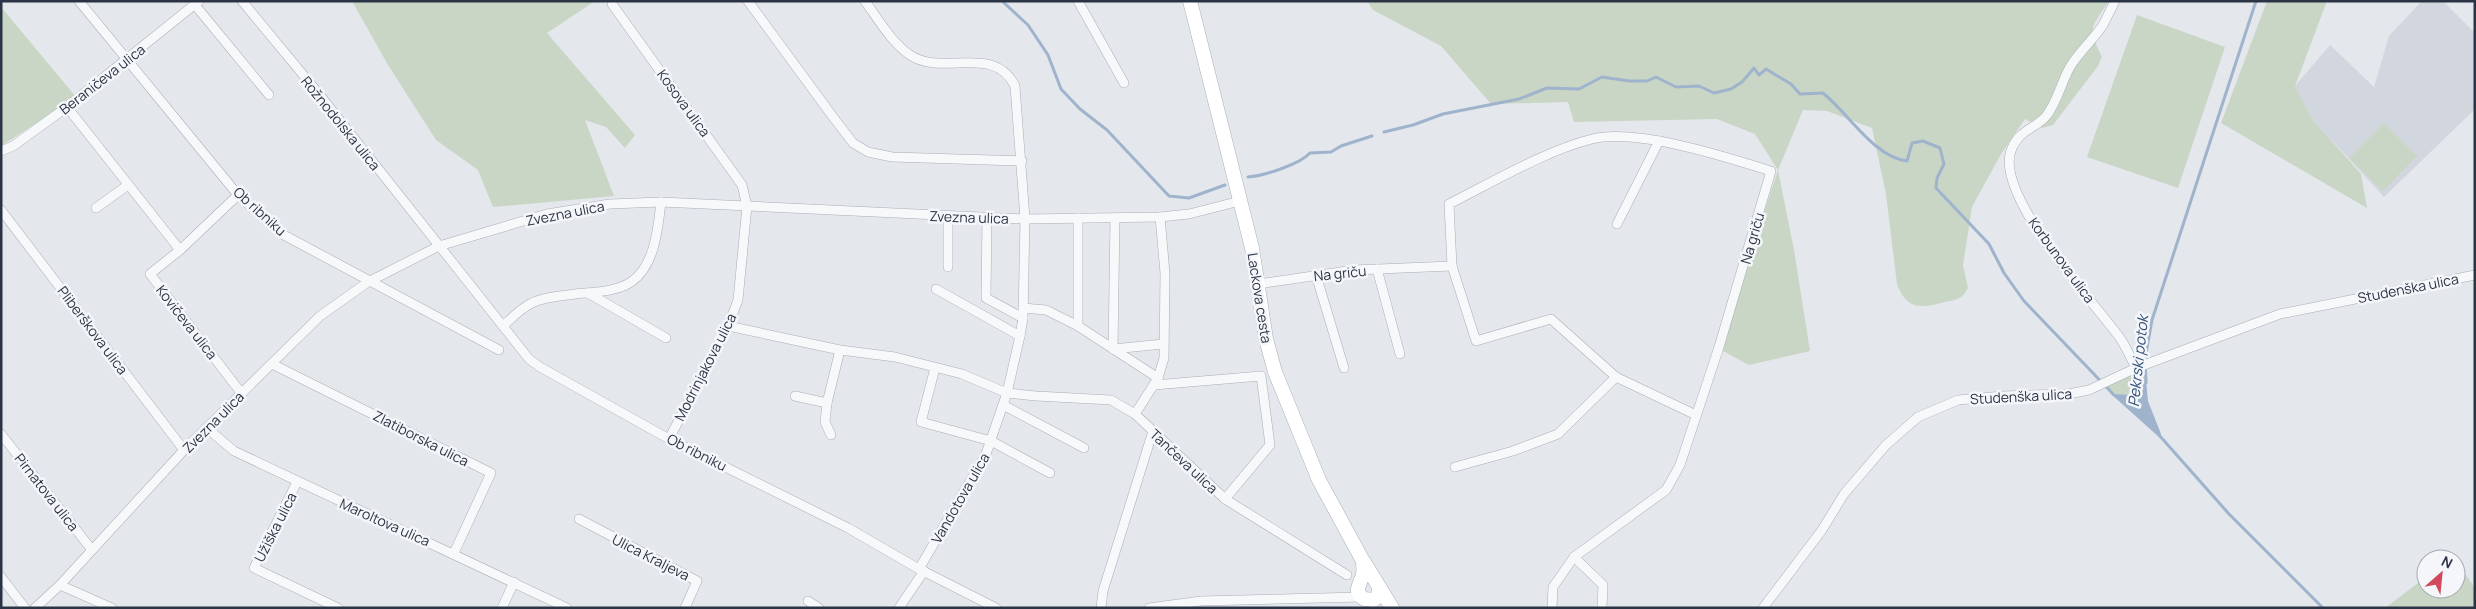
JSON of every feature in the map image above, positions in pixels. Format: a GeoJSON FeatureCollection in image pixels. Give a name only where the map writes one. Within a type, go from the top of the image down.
{"type":"FeatureCollection","features":[{"type":"Feature","properties":{"kind":"street","name":"Ob ribniku"},"geometry":{"type":"LineString","coordinates":[[79,1],[238,195],[282,234],[368,282],[499,350]]}},
{"type":"Feature","properties":{"kind":"street","name":"Rožnodolska ulica"},"geometry":{"type":"LineString","coordinates":[[242,1],[319,94],[439,246]]}},
{"type":"Feature","properties":{"kind":"street"},"geometry":{"type":"LineString","coordinates":[[748,1],[832,117],[853,143],[868,152],[892,157],[1022,161]]}},
{"type":"Feature","properties":{"kind":"street","name":"Vandotova ulica"},"geometry":{"type":"LineString","coordinates":[[865,1],[888,32],[910,55],[929,63],[980,63],[1001,68],[1011,78],[1015,86],[1022,161],[1025,219],[1023,318],[1008,392],[986,454],[899,608]]}},
{"type":"Feature","properties":{"kind":"street"},"geometry":{"type":"LineString","coordinates":[[1078,1],[1124,83]]}},
{"type":"Feature","properties":{"kind":"street","name":"Lackova cesta"},"geometry":{"type":"LineString","coordinates":[[1190,1],[1252,248],[1266,339],[1275,372],[1319,480],[1363,561],[1369,591]]}},
{"type":"Feature","properties":{"kind":"street","name":"Korbunova ulica"},"geometry":{"type":"LineString","coordinates":[[2115,1],[2102,26],[2083,48],[2069,69],[2050,112],[2037,124],[2026,130],[2016,141],[2011,150],[2010,168],[2016,192],[2050,248],[2121,339],[2138,367]]}},
{"type":"Feature","properties":{"kind":"street","name":"Beraničeva ulica"},"geometry":{"type":"LineString","coordinates":[[1,151],[13,146],[67,107],[197,3]]}},
{"type":"Feature","properties":{"kind":"street"},"geometry":{"type":"LineString","coordinates":[[197,3],[269,95]]}},
{"type":"Feature","properties":{"kind":"street","name":"Kosova ulica"},"geometry":{"type":"LineString","coordinates":[[612,4],[742,185],[747,206]]}},
{"type":"Feature","properties":{"kind":"street"},"geometry":{"type":"LineString","coordinates":[[67,107],[180,250]]}},
{"type":"Feature","properties":{"kind":"street","name":"Na griču"},"geometry":{"type":"LineString","coordinates":[[1552,608],[1553,587],[1574,557],[1666,490],[1680,465],[1719,347],[1771,171],[1715,154],[1659,141],[1613,137],[1593,139],[1558,151],[1449,204],[1452,266],[1476,341],[1551,319],[1616,377],[1696,415]]}},
{"type":"Feature","properties":{"kind":"street"},"geometry":{"type":"LineString","coordinates":[[1617,224],[1659,141]]}},
{"type":"Feature","properties":{"kind":"street"},"geometry":{"type":"LineString","coordinates":[[96,208],[128,185]]}},
{"type":"Feature","properties":{"kind":"street","name":"Kovičeva ulica"},"geometry":{"type":"LineString","coordinates":[[238,195],[180,250],[150,274],[242,394]]}},
{"type":"Feature","properties":{"kind":"street","name":"Zvezna ulica"},"geometry":{"type":"LineString","coordinates":[[35,608],[60,584],[184,450],[208,429],[320,316],[368,282],[439,246],[547,214],[610,204],[661,202],[948,217],[1025,219],[1160,217],[1189,214],[1240,201]]}},
{"type":"Feature","properties":{"kind":"street"},"geometry":{"type":"LineString","coordinates":[[503,326],[529,304],[547,298],[619,288],[631,283],[641,274],[651,254],[658,230],[661,202]]}},
{"type":"Feature","properties":{"kind":"street","name":"Modrinjakova ulica"},"geometry":{"type":"LineString","coordinates":[[669,439],[728,326],[738,300],[747,206]]}},
{"type":"Feature","properties":{"kind":"street","name":"Pliberškova ulica"},"geometry":{"type":"LineString","coordinates":[[1,210],[184,450]]}},
{"type":"Feature","properties":{"kind":"street"},"geometry":{"type":"LineString","coordinates":[[948,217],[948,267]]}},
{"type":"Feature","properties":{"kind":"street"},"geometry":{"type":"LineString","coordinates":[[1134,414],[1156,381],[1164,358],[1166,273],[1160,217]]}},
{"type":"Feature","properties":{"kind":"street"},"geometry":{"type":"LineString","coordinates":[[987,218],[986,298],[1023,318]]}},
{"type":"Feature","properties":{"kind":"street"},"geometry":{"type":"LineString","coordinates":[[1078,218],[1078,326]]}},
{"type":"Feature","properties":{"kind":"street"},"geometry":{"type":"LineString","coordinates":[[1113,349],[1115,218]]}},
{"type":"Feature","properties":{"kind":"street","name":"Ob ribniku"},"geometry":{"type":"LineString","coordinates":[[439,246],[530,358],[546,372],[669,439],[848,528],[922,570],[996,608]]}},
{"type":"Feature","properties":{"kind":"street","name":"Na griču"},"geometry":{"type":"LineString","coordinates":[[1258,284],[1316,275],[1377,269],[1452,266]]}},
{"type":"Feature","properties":{"kind":"street"},"geometry":{"type":"LineString","coordinates":[[1377,269],[1400,354]]}},
{"type":"Feature","properties":{"kind":"street"},"geometry":{"type":"LineString","coordinates":[[1316,275],[1344,368]]}},
{"type":"Feature","properties":{"kind":"street","name":"Studenška ulica"},"geometry":{"type":"LineString","coordinates":[[1763,608],[1822,530],[1844,494],[1886,445],[1918,417],[1958,400],[2003,396],[2068,394],[2096,387],[2138,367],[2234,329],[2280,314],[2475,275]]}},
{"type":"Feature","properties":{"kind":"street"},"geometry":{"type":"LineString","coordinates":[[936,289],[1020,336]]}},
{"type":"Feature","properties":{"kind":"street"},"geometry":{"type":"LineString","coordinates":[[588,293],[666,338]]}},
{"type":"Feature","properties":{"kind":"street"},"geometry":{"type":"LineString","coordinates":[[1023,308],[1046,310],[1078,326],[1156,381],[1261,376],[1270,445],[1225,499]]}},
{"type":"Feature","properties":{"kind":"street","name":"Tančeva ulica"},"geometry":{"type":"LineString","coordinates":[[728,326],[840,350],[895,357],[962,374],[1008,392],[1036,396],[1111,400],[1134,414],[1225,499],[1347,575]]}},
{"type":"Feature","properties":{"kind":"street"},"geometry":{"type":"LineString","coordinates":[[1113,349],[1163,344]]}},
{"type":"Feature","properties":{"kind":"street"},"geometry":{"type":"LineString","coordinates":[[831,435],[825,422],[827,403],[840,350]]}},
{"type":"Feature","properties":{"kind":"street","name":"Zlatiborska ulica"},"geometry":{"type":"LineString","coordinates":[[272,364],[491,473],[454,553]]}},
{"type":"Feature","properties":{"kind":"street"},"geometry":{"type":"LineString","coordinates":[[935,368],[920,422],[991,441],[1050,473]]}},
{"type":"Feature","properties":{"kind":"street"},"geometry":{"type":"LineString","coordinates":[[1455,467],[1513,451],[1558,434],[1616,377]]}},
{"type":"Feature","properties":{"kind":"street"},"geometry":{"type":"LineString","coordinates":[[795,396],[827,403]]}},
{"type":"Feature","properties":{"kind":"street"},"geometry":{"type":"LineString","coordinates":[[1003,406],[1084,448]]}},
{"type":"Feature","properties":{"kind":"street","name":"Maroltova ulica"},"geometry":{"type":"LineString","coordinates":[[208,429],[234,451],[297,482],[454,553],[567,608]]}},
{"type":"Feature","properties":{"kind":"street"},"geometry":{"type":"LineString","coordinates":[[1101,608],[1103,591],[1153,431]]}},
{"type":"Feature","properties":{"kind":"street","name":"Pirnatova ulica"},"geometry":{"type":"LineString","coordinates":[[1,434],[92,550]]}},
{"type":"Feature","properties":{"kind":"street","name":"Užiška ulica"},"geometry":{"type":"LineString","coordinates":[[297,482],[254,568],[338,608]]}},
{"type":"Feature","properties":{"kind":"street","name":"Ulica Kraljeva"},"geometry":{"type":"LineString","coordinates":[[579,519],[698,581],[685,608]]}},
{"type":"Feature","properties":{"kind":"street"},"geometry":{"type":"LineString","coordinates":[[1574,557],[1603,585],[1602,608]]}},
{"type":"Feature","properties":{"kind":"street"},"geometry":{"type":"LineString","coordinates":[[1,577],[25,608]]}},
{"type":"Feature","properties":{"kind":"street"},"geometry":{"type":"LineString","coordinates":[[502,608],[514,582]]}},
{"type":"Feature","properties":{"kind":"street"},"geometry":{"type":"LineString","coordinates":[[60,584],[112,608]]}},
{"type":"Feature","properties":{"kind":"street"},"geometry":{"type":"LineString","coordinates":[[1149,608],[1201,601],[1341,597],[1369,591],[1392,608]]}},
{"type":"Feature","properties":{"kind":"street"},"geometry":{"type":"LineString","coordinates":[[808,601],[819,608]]}},
{"type":"Feature","properties":{"kind":"shaded area"},"geometry":{"type":"Polygon","coordinates":[[[2422,1],[2443,1],[2475,33],[2475,109],[2384,197],[2313,120],[2295,86],[2330,45],[2374,87],[2389,36],[2422,1]]]}},
{"type":"Feature","properties":{"kind":"green space"},"geometry":{"type":"Polygon","coordinates":[[[352,1],[595,1],[547,33],[635,135],[625,148],[606,127],[585,120],[614,196],[493,207],[478,170],[436,140],[388,65],[352,1]]]}},
{"type":"Feature","properties":{"kind":"green space"},"geometry":{"type":"Polygon","coordinates":[[[1367,1],[2109,1],[2093,28],[2094,39],[2102,57],[2098,66],[2053,125],[2042,128],[2025,119],[2001,154],[1972,207],[1963,265],[1968,288],[1966,292],[1960,298],[1933,305],[1920,306],[1909,302],[1897,284],[1886,194],[1872,128],[1827,111],[1803,110],[1778,170],[1755,134],[1717,119],[1574,122],[1568,102],[1491,104],[1441,46],[1373,10],[1367,1]]]}},
{"type":"Feature","properties":{"kind":"green space"},"geometry":{"type":"Polygon","coordinates":[[[2267,1],[2327,1],[2295,86],[2313,120],[2361,174],[2367,208],[2221,123],[2267,1]]]}},
{"type":"Feature","properties":{"kind":"green space"},"geometry":{"type":"Polygon","coordinates":[[[1,7],[76,97],[1,146],[1,7]]]}},
{"type":"Feature","properties":{"kind":"green space"},"geometry":{"type":"Polygon","coordinates":[[[2137,15],[2225,47],[2178,188],[2087,157],[2137,15]]]}},
{"type":"Feature","properties":{"kind":"green space"},"geometry":{"type":"Polygon","coordinates":[[[2384,123],[2417,156],[2383,191],[2349,158],[2384,123]]]}},
{"type":"Feature","properties":{"kind":"green space"},"geometry":{"type":"Polygon","coordinates":[[[1778,170],[1794,250],[1810,351],[1749,365],[1723,351],[1744,274],[1778,170]]]}},
{"type":"Feature","properties":{"kind":"green space"},"geometry":{"type":"Polygon","coordinates":[[[2144,373],[2145,381],[2133,395],[2125,396],[2118,394],[2111,391],[2105,385],[2124,377],[2144,373]]]}},
{"type":"Feature","properties":{"kind":"green space"},"geometry":{"type":"Polygon","coordinates":[[[2466,575],[2475,588],[2475,608],[2385,608],[2416,585],[2416,599],[2466,599],[2466,575]]]}},
{"type":"Feature","properties":{"kind":"water"},"geometry":{"type":"Polygon","coordinates":[[[2146,381],[2148,401],[2161,434],[2160,438],[2111,394],[2133,395],[2146,381]]]}},
{"type":"Feature","properties":{"kind":"waterway"},"geometry":{"type":"LineString","coordinates":[[1002,1],[1028,25],[1048,55],[1061,89],[1080,109],[1107,130],[1169,196],[1189,198],[1225,185]]}},
{"type":"Feature","properties":{"kind":"waterway","name":"Pekrski potok"},"geometry":{"type":"LineString","coordinates":[[2146,383],[2145,359],[2152,320],[2256,1]]}},
{"type":"Feature","properties":{"kind":"waterway"},"geometry":{"type":"LineString","coordinates":[[1384,132],[1413,125],[1443,114],[1519,99],[1547,88],[1579,89],[1602,77],[1629,81],[1647,81],[1656,77],[1676,87],[1699,86],[1714,93],[1731,89],[1742,82],[1754,68],[1759,75],[1766,69],[1791,84],[1800,94],[1823,93],[1873,143],[1895,158],[1907,161],[1912,143],[1923,141],[1940,148],[1944,164],[1937,178],[1936,188],[1989,244],[2004,273],[2024,301],[2114,395]]}},
{"type":"Feature","properties":{"kind":"waterway"},"geometry":{"type":"LineString","coordinates":[[1248,177],[1281,169],[1310,153],[1331,152],[1341,146],[1372,136]]}},
{"type":"Feature","properties":{"kind":"waterway","name":"Pekrski potok"},"geometry":{"type":"LineString","coordinates":[[2159,435],[2229,514],[2323,608]]}}]}
